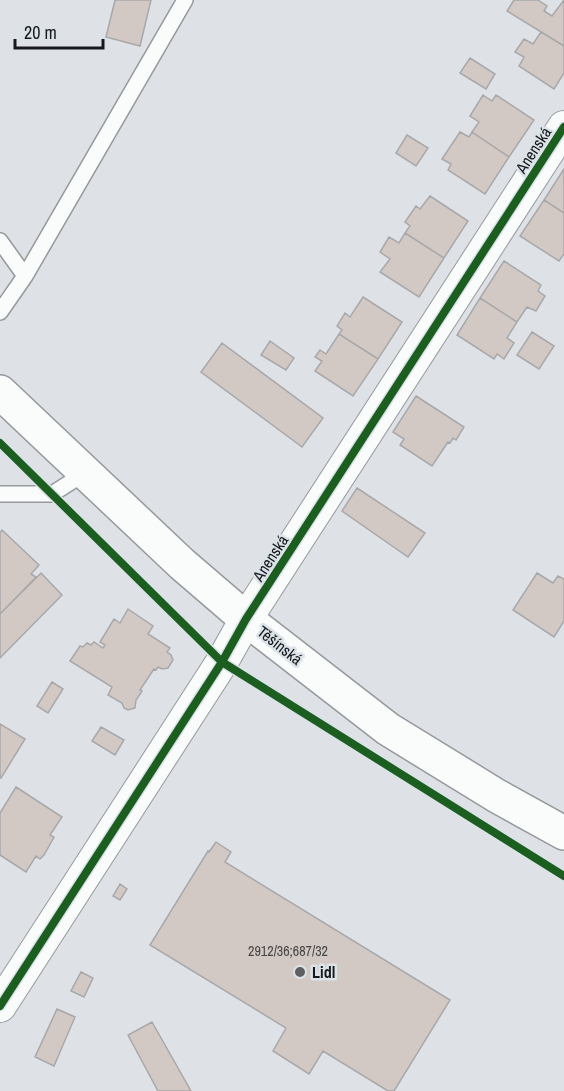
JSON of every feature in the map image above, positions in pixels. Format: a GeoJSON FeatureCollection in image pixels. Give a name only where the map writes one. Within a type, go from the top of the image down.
{"type":"FeatureCollection","features":[{"type":"Feature","properties":{"kind":"street","name":"Anenská"},"geometry":{"type":"LineString","coordinates":[[0,1006],[564,126]]}},
{"type":"Feature","properties":{"kind":"street","name":"Těšínská"},"geometry":{"type":"LineString","coordinates":[[0,392],[182,564],[246,619],[388,729],[497,796],[564,833]]}},
{"type":"Feature","properties":{"kind":"lane"},"geometry":{"type":"LineString","coordinates":[[0,312],[24,276],[185,0]]}},
{"type":"Feature","properties":{"kind":"lane"},"geometry":{"type":"LineString","coordinates":[[0,242],[24,276]]}},
{"type":"Feature","properties":{"kind":"lane"},"geometry":{"type":"LineString","coordinates":[[0,494],[52,494],[85,473]]}},
{"type":"Feature","properties":{"kind":"building"},"geometry":{"type":"Polygon","coordinates":[[[115,0],[151,0],[140,46],[106,37],[115,0]]]}},
{"type":"Feature","properties":{"kind":"building"},"geometry":{"type":"Polygon","coordinates":[[[514,0],[538,0],[547,6],[544,11],[552,16],[564,0],[564,46],[507,11],[514,0]]]}},
{"type":"Feature","properties":{"kind":"building"},"geometry":{"type":"Polygon","coordinates":[[[541,32],[564,46],[564,73],[554,89],[519,66],[524,57],[515,52],[524,39],[533,44],[541,32]]]}},
{"type":"Feature","properties":{"kind":"building"},"geometry":{"type":"Polygon","coordinates":[[[470,58],[495,74],[486,89],[460,73],[470,58]]]}},
{"type":"Feature","properties":{"kind":"building"},"geometry":{"type":"Polygon","coordinates":[[[483,95],[492,101],[496,95],[534,120],[509,157],[472,132],[479,122],[470,116],[483,95]]]}},
{"type":"Feature","properties":{"kind":"building"},"geometry":{"type":"Polygon","coordinates":[[[460,132],[469,137],[472,132],[509,157],[485,194],[448,170],[451,164],[442,159],[460,132]]]}},
{"type":"Feature","properties":{"kind":"building"},"geometry":{"type":"Polygon","coordinates":[[[407,135],[428,148],[416,166],[396,153],[407,135]]]}},
{"type":"Feature","properties":{"kind":"building"},"geometry":{"type":"Polygon","coordinates":[[[564,169],[564,213],[544,200],[564,169]]]}},
{"type":"Feature","properties":{"kind":"building"},"geometry":{"type":"Polygon","coordinates":[[[430,196],[468,221],[444,258],[405,233],[410,226],[405,222],[416,206],[420,209],[430,196]]]}},
{"type":"Feature","properties":{"kind":"building"},"geometry":{"type":"Polygon","coordinates":[[[544,200],[564,213],[564,254],[559,261],[520,236],[544,200]]]}},
{"type":"Feature","properties":{"kind":"building"},"geometry":{"type":"Polygon","coordinates":[[[405,233],[444,258],[419,297],[380,272],[390,259],[380,252],[389,237],[399,243],[405,233]]]}},
{"type":"Feature","properties":{"kind":"building"},"geometry":{"type":"Polygon","coordinates":[[[504,261],[541,285],[538,291],[545,296],[536,311],[527,307],[517,322],[480,298],[504,261]]]}},
{"type":"Feature","properties":{"kind":"building"},"geometry":{"type":"Polygon","coordinates":[[[363,297],[402,322],[378,359],[339,334],[342,330],[337,326],[345,313],[350,317],[363,297]]]}},
{"type":"Feature","properties":{"kind":"building"},"geometry":{"type":"Polygon","coordinates":[[[480,298],[517,322],[507,338],[514,343],[504,359],[497,354],[494,359],[457,335],[480,298]]]}},
{"type":"Feature","properties":{"kind":"building"},"geometry":{"type":"Polygon","coordinates":[[[532,332],[554,346],[539,369],[517,355],[532,332]]]}},
{"type":"Feature","properties":{"kind":"building"},"geometry":{"type":"Polygon","coordinates":[[[339,334],[378,359],[353,396],[315,371],[322,361],[315,357],[320,350],[326,354],[339,334]]]}},
{"type":"Feature","properties":{"kind":"building"},"geometry":{"type":"Polygon","coordinates":[[[270,341],[294,358],[286,370],[261,355],[270,341]]]}},
{"type":"Feature","properties":{"kind":"building"},"geometry":{"type":"Polygon","coordinates":[[[222,343],[323,418],[302,447],[201,372],[222,343]]]}},
{"type":"Feature","properties":{"kind":"building"},"geometry":{"type":"Polygon","coordinates":[[[416,396],[464,427],[456,440],[453,438],[450,443],[448,442],[432,466],[400,445],[404,439],[393,432],[416,396]]]}},
{"type":"Feature","properties":{"kind":"building"},"geometry":{"type":"Polygon","coordinates":[[[357,488],[425,533],[408,557],[342,511],[357,488]]]}},
{"type":"Feature","properties":{"kind":"building"},"geometry":{"type":"Polygon","coordinates":[[[2,530],[39,565],[31,574],[36,577],[0,614],[0,533],[2,530]]]}},
{"type":"Feature","properties":{"kind":"building"},"geometry":{"type":"Polygon","coordinates":[[[41,573],[62,595],[0,658],[0,614],[41,573]]]}},
{"type":"Feature","properties":{"kind":"building"},"geometry":{"type":"Polygon","coordinates":[[[537,573],[553,583],[558,576],[564,579],[564,621],[554,637],[513,610],[537,573]]]}},
{"type":"Feature","properties":{"kind":"building"},"geometry":{"type":"Polygon","coordinates":[[[128,609],[153,626],[148,634],[170,648],[167,652],[173,660],[168,668],[154,669],[140,690],[142,691],[136,700],[135,708],[128,710],[122,703],[108,695],[112,687],[70,661],[80,646],[83,647],[87,643],[91,645],[94,642],[103,648],[105,645],[100,642],[114,619],[120,623],[128,609]]]}},
{"type":"Feature","properties":{"kind":"building"},"geometry":{"type":"Polygon","coordinates":[[[52,682],[63,689],[48,713],[37,706],[52,682]]]}},
{"type":"Feature","properties":{"kind":"building"},"geometry":{"type":"Polygon","coordinates":[[[0,724],[25,739],[1,778],[0,778],[0,724]]]}},
{"type":"Feature","properties":{"kind":"building"},"geometry":{"type":"Polygon","coordinates":[[[101,727],[124,740],[115,755],[92,741],[101,727]]]}},
{"type":"Feature","properties":{"kind":"building"},"geometry":{"type":"Polygon","coordinates":[[[16,787],[62,817],[50,835],[54,837],[44,855],[40,859],[36,856],[26,872],[0,855],[0,813],[16,787]]]}},
{"type":"Feature","properties":{"kind":"building","name":"Lidl"},"geometry":{"type":"Polygon","coordinates":[[[216,842],[231,852],[225,862],[450,1000],[394,1091],[388,1091],[323,1051],[309,1074],[273,1051],[286,1028],[150,945],[208,851],[216,842]]]}},
{"type":"Feature","properties":{"kind":"building"},"geometry":{"type":"Polygon","coordinates":[[[120,884],[127,889],[120,900],[113,896],[120,884]]]}},
{"type":"Feature","properties":{"kind":"building"},"geometry":{"type":"Polygon","coordinates":[[[81,972],[93,978],[84,997],[71,991],[81,972]]]}},
{"type":"Feature","properties":{"kind":"building"},"geometry":{"type":"Polygon","coordinates":[[[57,1009],[75,1017],[54,1066],[35,1057],[57,1009]]]}},
{"type":"Feature","properties":{"kind":"building"},"geometry":{"type":"Polygon","coordinates":[[[152,1022],[191,1091],[158,1091],[128,1035],[152,1022]]]}},
{"type":"Feature","properties":{"kind":"cycle path"},"geometry":{"type":"LineString","coordinates":[[0,1006],[222,662],[246,619],[564,127]]}},
{"type":"Feature","properties":{"kind":"cycle path"},"geometry":{"type":"LineString","coordinates":[[0,443],[222,662],[564,876]]}},
{"type":"Feature","properties":{"kind":"place","name":"Lidl"},"geometry":{"type":"Point","coordinates":[300,972]}}]}
